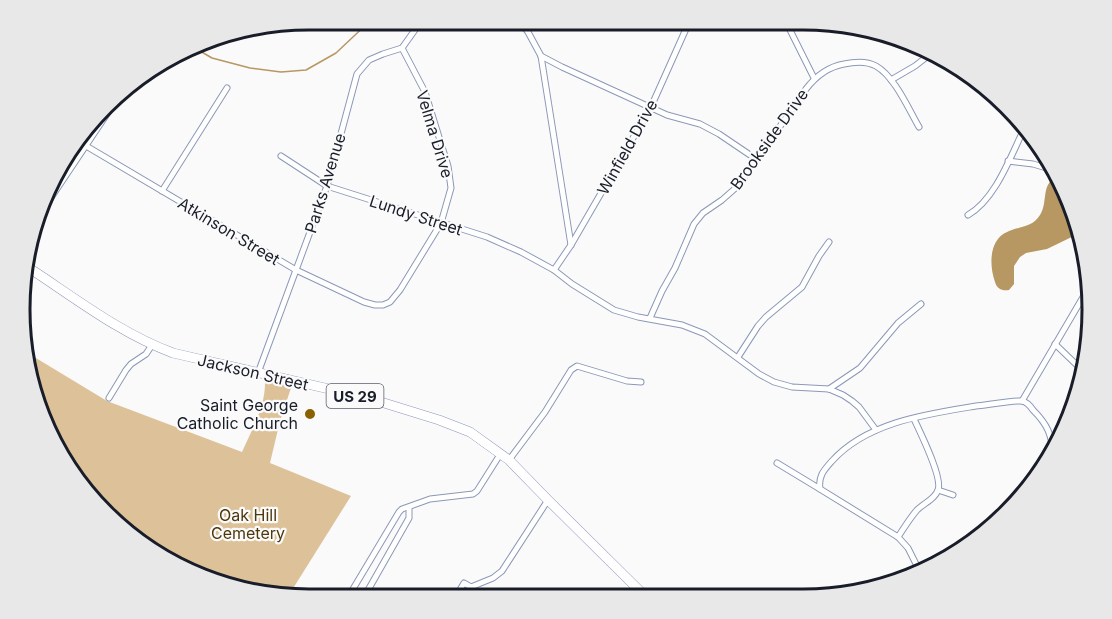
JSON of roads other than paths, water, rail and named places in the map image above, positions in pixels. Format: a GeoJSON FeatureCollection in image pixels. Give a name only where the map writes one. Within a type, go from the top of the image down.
{"type":"FeatureCollection","features":[{"type":"Feature","properties":{"kind":"main road","name":"Jackson Street"},"geometry":{"type":"LineString","coordinates":[[32,270],[123,330],[173,353],[368,398],[470,432],[505,456],[638,589]]}},
{"type":"Feature","properties":{"kind":"street"},"geometry":{"type":"LineString","coordinates":[[402,48],[415,30]]}},
{"type":"Feature","properties":{"kind":"street"},"geometry":{"type":"LineString","coordinates":[[526,30],[541,56],[571,246]]}},
{"type":"Feature","properties":{"kind":"street","name":"Winfield Drive"},"geometry":{"type":"LineString","coordinates":[[554,270],[571,246],[651,107],[686,30]]}},
{"type":"Feature","properties":{"kind":"street"},"geometry":{"type":"LineString","coordinates":[[790,30],[814,78]]}},
{"type":"Feature","properties":{"kind":"street","name":"Parks Avenue"},"geometry":{"type":"LineString","coordinates":[[258,373],[327,186],[357,74],[369,60],[402,48]]}},
{"type":"Feature","properties":{"kind":"street","name":"Velma Drive"},"geometry":{"type":"LineString","coordinates":[[377,305],[390,302],[400,290],[441,223],[451,188],[448,166],[424,92],[402,48]]}},
{"type":"Feature","properties":{"kind":"street"},"geometry":{"type":"LineString","coordinates":[[541,56],[667,115],[700,124],[756,159]]}},
{"type":"Feature","properties":{"kind":"street"},"geometry":{"type":"LineString","coordinates":[[891,80],[925,58]]}},
{"type":"Feature","properties":{"kind":"street","name":"Brookside Drive"},"geometry":{"type":"LineString","coordinates":[[650,318],[694,224],[739,184],[814,78],[821,72],[837,65],[862,63],[876,66],[891,80],[919,127]]}},
{"type":"Feature","properties":{"kind":"street"},"geometry":{"type":"LineString","coordinates":[[162,191],[227,88]]}},
{"type":"Feature","properties":{"kind":"street"},"geometry":{"type":"LineString","coordinates":[[58,187],[103,121]]}},
{"type":"Feature","properties":{"kind":"street"},"geometry":{"type":"LineString","coordinates":[[968,215],[978,209],[996,186],[1021,135]]}},
{"type":"Feature","properties":{"kind":"street","name":"Atkinson Street"},"geometry":{"type":"LineString","coordinates":[[83,145],[296,270],[364,302],[377,305]]}},
{"type":"Feature","properties":{"kind":"street","name":"Lundy Street"},"geometry":{"type":"LineString","coordinates":[[281,156],[327,186],[487,237],[521,252],[554,270],[572,284],[614,309],[638,317],[682,325],[705,334],[759,374],[774,382],[792,387],[829,389]]}},
{"type":"Feature","properties":{"kind":"street"},"geometry":{"type":"LineString","coordinates":[[1008,161],[1043,167]]}},
{"type":"Feature","properties":{"kind":"street"},"geometry":{"type":"LineString","coordinates":[[738,357],[766,317],[802,287],[829,242]]}},
{"type":"Feature","properties":{"kind":"street"},"geometry":{"type":"LineString","coordinates":[[1022,401],[1082,301]]}},
{"type":"Feature","properties":{"kind":"street"},"geometry":{"type":"LineString","coordinates":[[876,430],[852,401],[829,389],[860,368],[898,322],[921,304]]}},
{"type":"Feature","properties":{"kind":"street"},"geometry":{"type":"LineString","coordinates":[[1055,344],[1077,365]]}},
{"type":"Feature","properties":{"kind":"street"},"geometry":{"type":"LineString","coordinates":[[109,398],[126,370],[146,354],[152,345]]}},
{"type":"Feature","properties":{"kind":"street"},"geometry":{"type":"LineString","coordinates":[[353,589],[396,515],[402,509],[430,499],[473,494],[477,491],[505,456],[541,418],[571,370],[577,366],[627,381],[641,382]]}},
{"type":"Feature","properties":{"kind":"street"},"geometry":{"type":"LineString","coordinates":[[820,489],[819,481],[822,474],[840,453],[876,430],[942,412],[1022,401],[1045,422],[1051,438]]}},
{"type":"Feature","properties":{"kind":"street"},"geometry":{"type":"LineString","coordinates":[[898,537],[919,508],[938,490],[939,479],[914,419]]}},
{"type":"Feature","properties":{"kind":"street"},"geometry":{"type":"LineString","coordinates":[[777,463],[898,537],[908,548],[916,565]]}},
{"type":"Feature","properties":{"kind":"street"},"geometry":{"type":"LineString","coordinates":[[938,490],[953,495]]}},
{"type":"Feature","properties":{"kind":"street"},"geometry":{"type":"LineString","coordinates":[[460,589],[464,583],[471,587],[493,578],[502,571],[548,500]]}},
{"type":"Feature","properties":{"kind":"street"},"geometry":{"type":"LineString","coordinates":[[369,589],[409,518],[409,508]]}},
{"type":"Feature","properties":{"kind":"waterway"},"geometry":{"type":"LineString","coordinates":[[201,52],[212,58],[250,68],[281,72],[306,70],[336,53],[360,30]]}},
{"type":"Feature","properties":{"kind":"place","name":"Saint George Catholic Church"},"geometry":{"type":"Point","coordinates":[310,414]}},
{"type":"Feature","properties":{"kind":"park label","name":"Oak Hill Cemetery"},"geometry":{"type":"Point","coordinates":[248,524]}}]}
